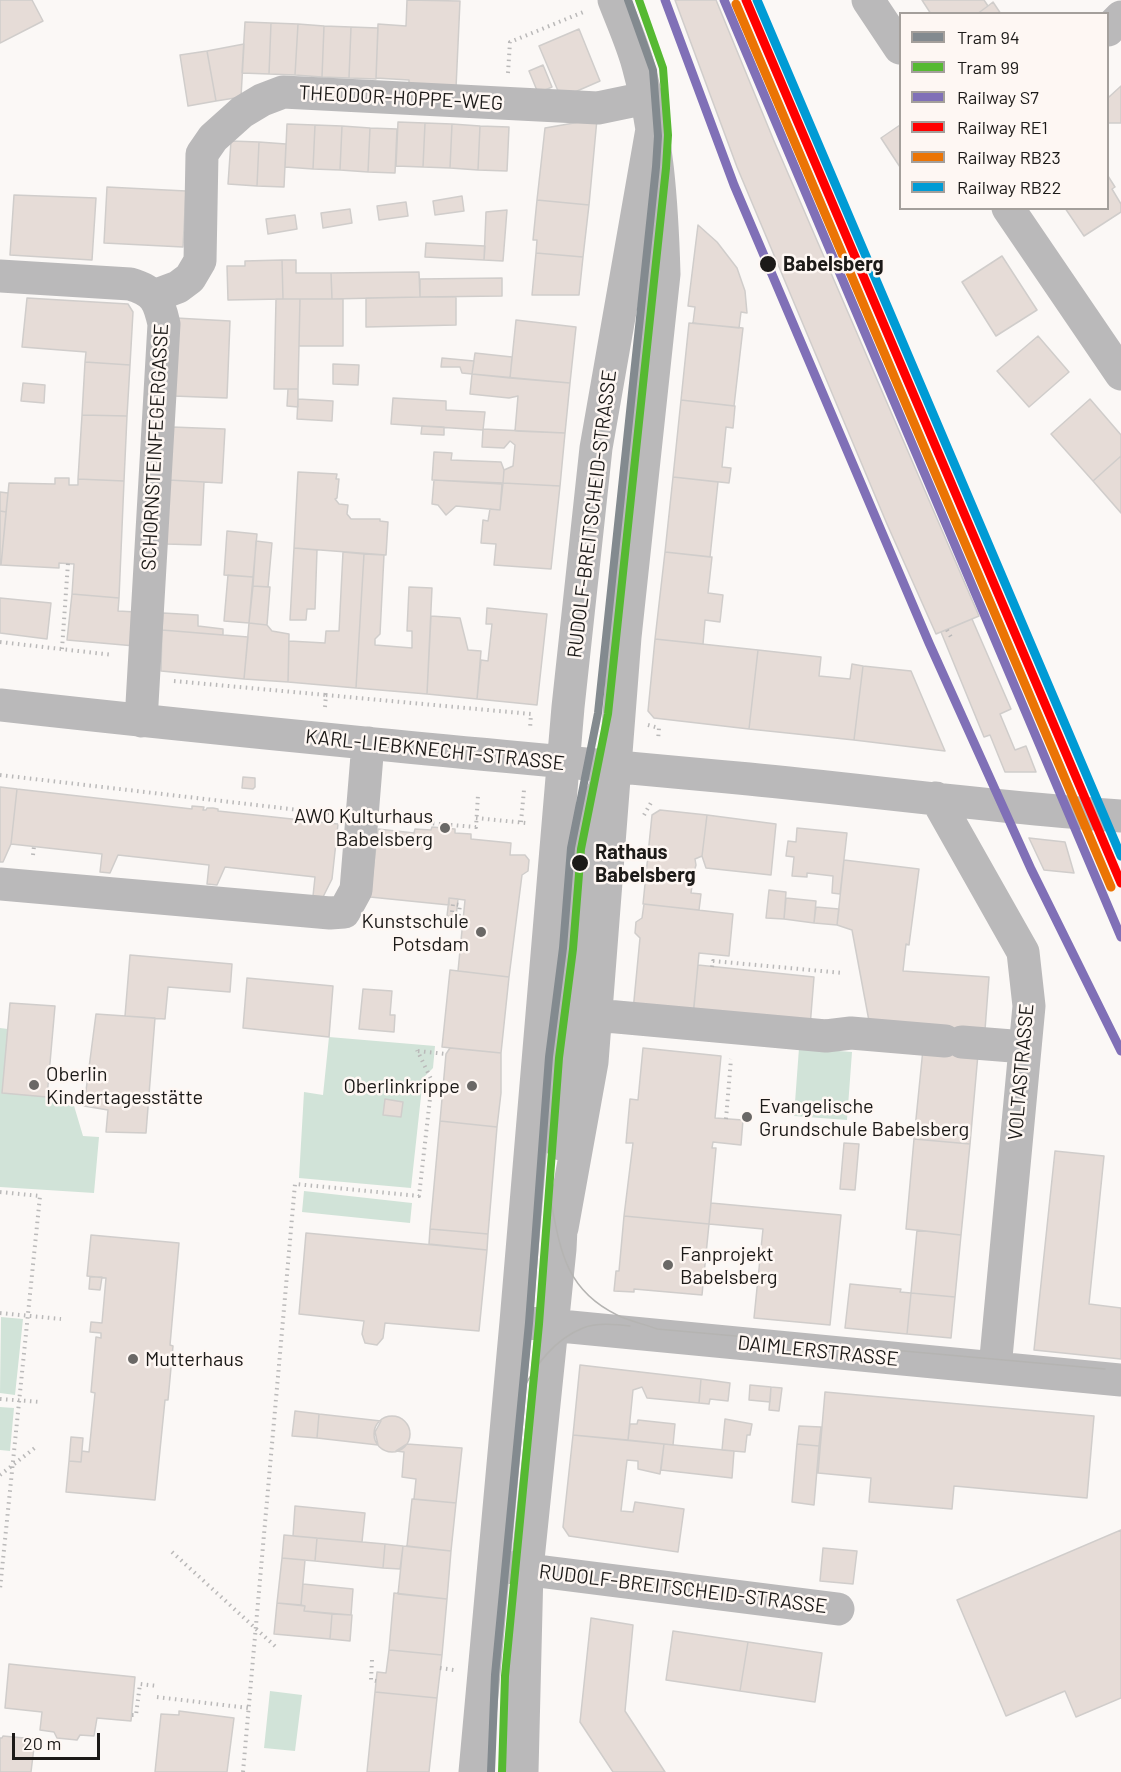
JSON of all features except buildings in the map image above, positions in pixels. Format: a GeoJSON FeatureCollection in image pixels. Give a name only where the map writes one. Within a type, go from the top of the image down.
{"type":"FeatureCollection","features":[{"type":"Feature","properties":{"kind":"street"},"geometry":{"type":"LineString","coordinates":[[868,0],[899,46]]}},
{"type":"Feature","properties":{"kind":"street","name":"RUDOLF-BREITSCHEID-STRASSE"},"geometry":{"type":"LineString","coordinates":[[522,1772],[527,1569],[562,1228],[592,1062],[625,637],[664,274],[662,216],[649,114],[638,63],[602,4]]}},
{"type":"Feature","properties":{"kind":"street"},"geometry":{"type":"LineString","coordinates":[[1109,28],[1121,17]]}},
{"type":"Feature","properties":{"kind":"street","name":"THEODOR-HOPPE-WEG"},"geometry":{"type":"LineString","coordinates":[[154,296],[178,287],[190,278],[200,261],[202,154],[227,124],[262,100],[283,92],[598,108],[649,114]]}},
{"type":"Feature","properties":{"kind":"street","name":"RUDOLF-BREITSCHEID-STRASSE"},"geometry":{"type":"LineString","coordinates":[[475,1772],[567,722],[596,448],[649,114]]}},
{"type":"Feature","properties":{"kind":"street"},"geometry":{"type":"LineString","coordinates":[[1009,210],[1121,374]]}},
{"type":"Feature","properties":{"kind":"street","name":"SCHORNSTEINFEGERGASSE"},"geometry":{"type":"LineString","coordinates":[[0,276],[130,284],[144,288],[154,296],[160,308],[164,324],[141,721]]}},
{"type":"Feature","properties":{"kind":"street","name":"KARL-LIEBKNECHT-STRASSE"},"geometry":{"type":"LineString","coordinates":[[0,705],[141,721],[936,798],[1029,810],[1121,816]]}},
{"type":"Feature","properties":{"kind":"street"},"geometry":{"type":"LineString","coordinates":[[567,722],[615,767]]}},
{"type":"Feature","properties":{"kind":"street"},"geometry":{"type":"LineString","coordinates":[[0,884],[330,913],[344,912],[356,890],[369,743]]}},
{"type":"Feature","properties":{"kind":"street","name":"RUDOLF-BREITSCHEID-STRASSE"},"geometry":{"type":"LineString","coordinates":[[562,1228],[561,1059],[582,839],[615,767]]}},
{"type":"Feature","properties":{"kind":"street","name":"VOLTASTRASSE"},"geometry":{"type":"LineString","coordinates":[[936,798],[1023,952],[1029,1006],[995,1368]]}},
{"type":"Feature","properties":{"kind":"street"},"geometry":{"type":"LineString","coordinates":[[596,1015],[826,1036],[851,1034],[1025,1047]]}},
{"type":"Feature","properties":{"kind":"street","name":"DAIMLERSTRASSE"},"geometry":{"type":"LineString","coordinates":[[516,1323],[1121,1380]]}},
{"type":"Feature","properties":{"kind":"street","name":"RUDOLF-BREITSCHEID-STRASSE"},"geometry":{"type":"LineString","coordinates":[[493,1565],[838,1609]]}},
{"type":"Feature","properties":{"kind":"path"},"geometry":{"type":"LineString","coordinates":[[507,103],[510,42],[602,4]]}},
{"type":"Feature","properties":{"kind":"path"},"geometry":{"type":"LineString","coordinates":[[62,650],[68,563]]}},
{"type":"Feature","properties":{"kind":"path"},"geometry":{"type":"LineString","coordinates":[[947,630],[951,637]]}},
{"type":"Feature","properties":{"kind":"path"},"geometry":{"type":"LineString","coordinates":[[0,775],[362,817],[476,827],[478,795]]}},
{"type":"Feature","properties":{"kind":"path"},"geometry":{"type":"LineString","coordinates":[[429,921],[432,917],[458,920],[460,905],[453,904],[452,912]]}},
{"type":"Feature","properties":{"kind":"path"},"geometry":{"type":"LineString","coordinates":[[712,967],[713,961],[843,973]]}},
{"type":"Feature","properties":{"kind":"path"},"geometry":{"type":"LineString","coordinates":[[243,1772],[295,1184],[419,1196],[432,1081],[417,1050],[446,1054]]}},
{"type":"Feature","properties":{"kind":"path"},"geometry":{"type":"LineString","coordinates":[[0,1192],[40,1196],[0,1589]]}},
{"type":"Feature","properties":{"kind":"path"},"geometry":{"type":"LineString","coordinates":[[0,1313],[61,1318]]}},
{"type":"Feature","properties":{"kind":"path"},"geometry":{"type":"LineString","coordinates":[[0,1399],[41,1402]]}},
{"type":"Feature","properties":{"kind":"path"},"geometry":{"type":"LineString","coordinates":[[0,1475],[36,1447]]}},
{"type":"Feature","properties":{"kind":"path"},"geometry":{"type":"LineString","coordinates":[[172,1552],[277,1648]]}},
{"type":"Feature","properties":{"kind":"path"},"geometry":{"type":"LineString","coordinates":[[372,1660],[370,1680],[376,1681]]}},
{"type":"Feature","properties":{"kind":"path"},"geometry":{"type":"LineString","coordinates":[[132,1715],[136,1715],[140,1684],[158,1686]]}},
{"type":"Feature","properties":{"kind":"path"},"geometry":{"type":"LineString","coordinates":[[157,1697],[248,1708]]}},
{"type":"Feature","properties":{"kind":"green space","name":"Oberlin Kindertagesstätte"},"geometry":{"type":"Polygon","coordinates":[[[0,1028],[8,1029],[2,1093],[72,1099],[83,1136],[99,1137],[94,1193],[0,1187],[0,1028]]]}},
{"type":"Feature","properties":{"kind":"green space"},"geometry":{"type":"Polygon","coordinates":[[[329,1037],[435,1046],[433,1068],[423,1078],[411,1188],[299,1178],[304,1092],[323,1095],[329,1037]]]}},
{"type":"Feature","properties":{"kind":"green space"},"geometry":{"type":"Polygon","coordinates":[[[799,1048],[852,1052],[847,1120],[794,1116],[799,1048]]]}},
{"type":"Feature","properties":{"kind":"green space"},"geometry":{"type":"Polygon","coordinates":[[[304,1191],[412,1203],[410,1223],[302,1212],[304,1191]]]}},
{"type":"Feature","properties":{"kind":"green space"},"geometry":{"type":"Polygon","coordinates":[[[1,1317],[23,1319],[15,1395],[0,1393],[1,1317]]]}},
{"type":"Feature","properties":{"kind":"green space"},"geometry":{"type":"Polygon","coordinates":[[[0,1407],[14,1408],[10,1451],[0,1450],[0,1407]]]}},
{"type":"Feature","properties":{"kind":"green space"},"geometry":{"type":"Polygon","coordinates":[[[270,1691],[302,1695],[295,1751],[264,1748],[270,1691]]]}},
{"type":"Feature","properties":{"kind":"tram line","name":"94"},"geometry":{"type":"LineString","coordinates":[[491,1772],[495,1675],[529,1323],[549,1057],[563,948],[571,848],[598,713],[656,167],[658,136],[653,70],[628,0]]}},
{"type":"Feature","properties":{"kind":"tram line","name":"99"},"geometry":{"type":"LineString","coordinates":[[502,1772],[505,1676],[539,1324],[559,1058],[573,949],[581,849],[608,714],[666,168],[668,135],[663,68],[639,0]]}},
{"type":"Feature","properties":{"kind":"tram line"},"geometry":{"type":"LineString","coordinates":[[550,1196],[562,1250],[575,1280],[599,1305],[626,1319],[657,1329],[1105,1369]]}},
{"type":"Feature","properties":{"kind":"tram line"},"geometry":{"type":"LineString","coordinates":[[522,1392],[539,1363],[563,1339],[594,1325],[630,1326]]}},
{"type":"Feature","properties":{"kind":"rail line","name":"S7"},"geometry":{"type":"LineString","coordinates":[[665,0],[734,185],[929,643],[1031,869],[1121,1051]]}},
{"type":"Feature","properties":{"kind":"rail line","name":"S7"},"geometry":{"type":"LineString","coordinates":[[724,0],[1121,937]]}},
{"type":"Feature","properties":{"kind":"rail line","name":"RE1"},"geometry":{"type":"LineString","coordinates":[[746,0],[1121,883]]}},
{"type":"Feature","properties":{"kind":"rail line","name":"RB22"},"geometry":{"type":"LineString","coordinates":[[757,0],[1121,856]]}},
{"type":"Feature","properties":{"kind":"rail line","name":"RB23"},"geometry":{"type":"LineString","coordinates":[[736,4],[1111,887]]}},
{"type":"Feature","properties":{"kind":"place","name":"Babelsberg"},"geometry":{"type":"Point","coordinates":[768,264]}},
{"type":"Feature","properties":{"kind":"place","name":"AWO Kulturhaus Babelsberg"},"geometry":{"type":"Point","coordinates":[445,828]}},
{"type":"Feature","properties":{"kind":"place","name":"Rathaus Babelsberg"},"geometry":{"type":"Point","coordinates":[580,863]}},
{"type":"Feature","properties":{"kind":"place","name":"Kunstschule Potsdam"},"geometry":{"type":"Point","coordinates":[481,932]}},
{"type":"Feature","properties":{"kind":"place","name":"Oberlin Kindertagesstätte"},"geometry":{"type":"Point","coordinates":[34,1085]}},
{"type":"Feature","properties":{"kind":"place","name":"Oberlinkrippe"},"geometry":{"type":"Point","coordinates":[472,1086]}},
{"type":"Feature","properties":{"kind":"place","name":"Evangelische Grundschule Babelsberg"},"geometry":{"type":"Point","coordinates":[747,1117]}},
{"type":"Feature","properties":{"kind":"place","name":"Fanprojekt Babelsberg"},"geometry":{"type":"Point","coordinates":[668,1265]}},
{"type":"Feature","properties":{"kind":"place","name":"Mutterhaus"},"geometry":{"type":"Point","coordinates":[133,1359]}}]}
